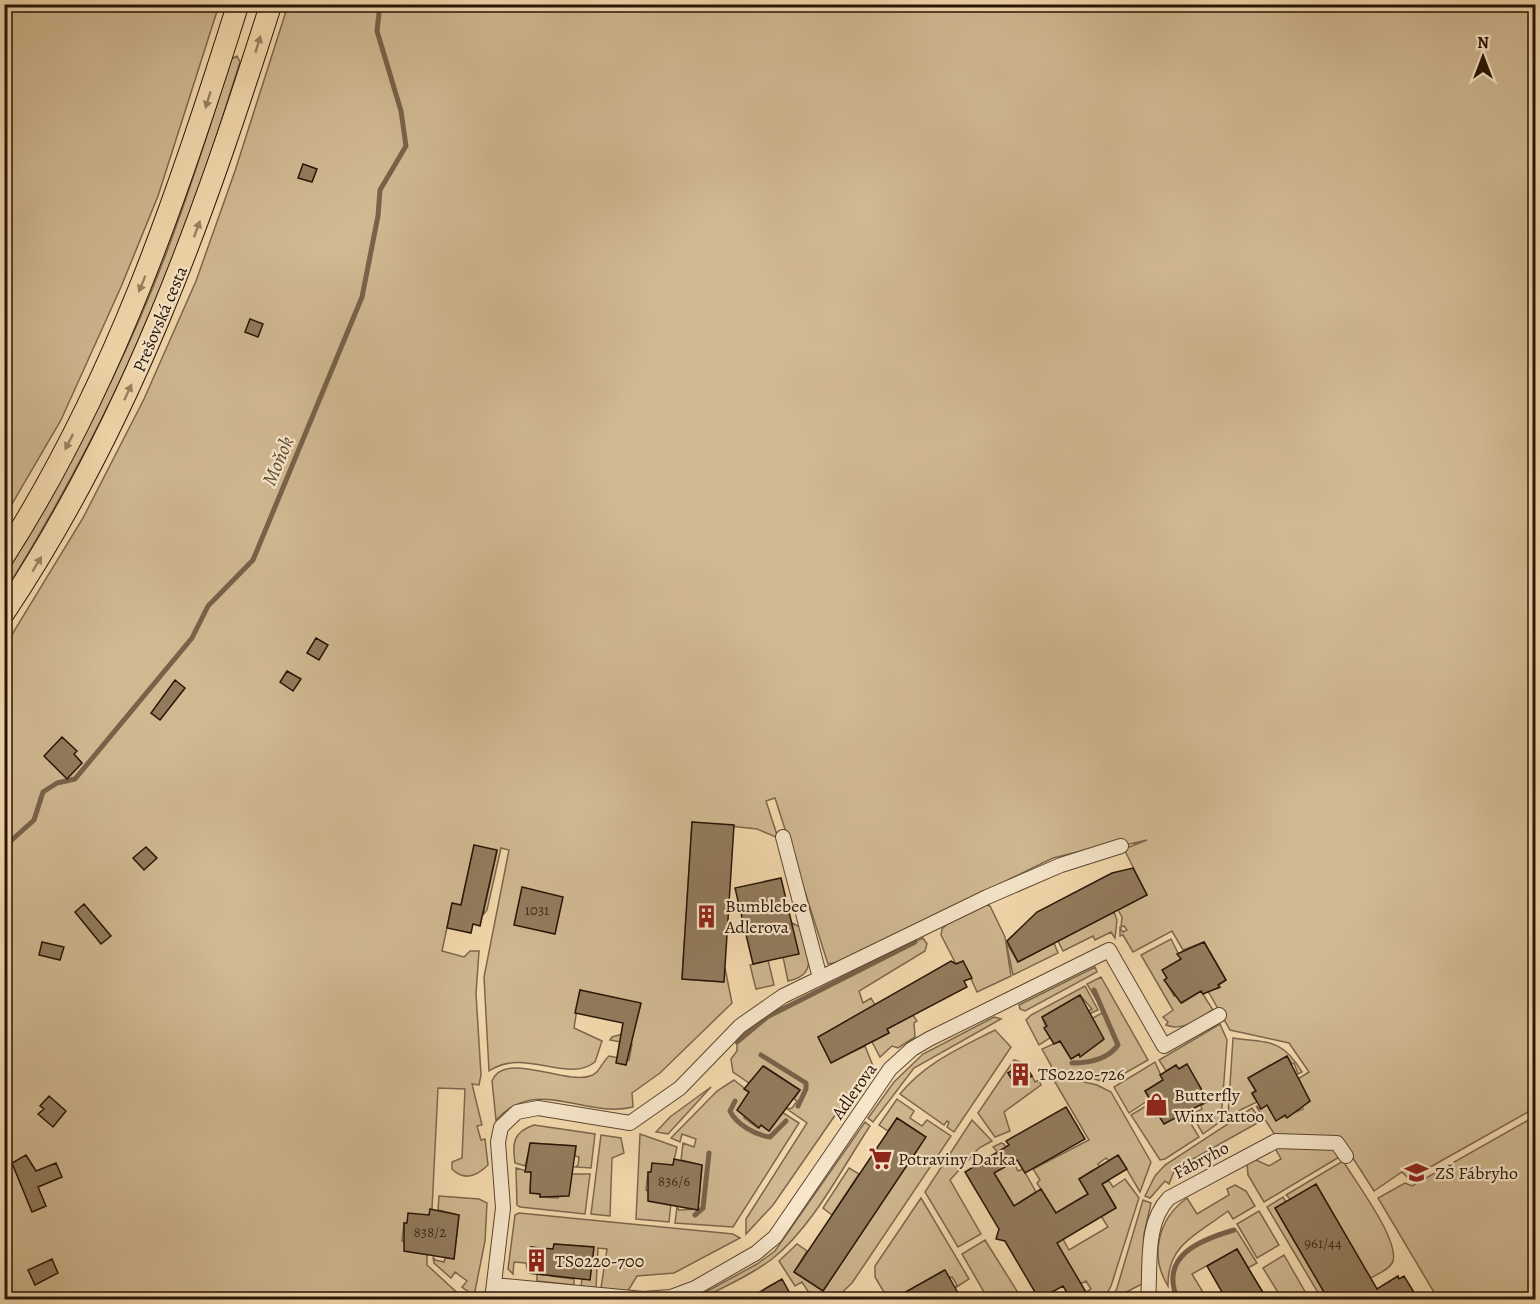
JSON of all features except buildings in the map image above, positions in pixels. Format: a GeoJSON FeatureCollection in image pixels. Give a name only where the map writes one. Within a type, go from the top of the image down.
{"type":"FeatureCollection","features":[{"type":"Feature","properties":{"kind":"highway","name":"Prešovská cesta"},"geometry":{"type":"LineString","coordinates":[[4,556],[69,443],[121,333],[183,176],[238,4]]}},
{"type":"Feature","properties":{"kind":"highway","name":"Prešovská cesta"},"geometry":{"type":"LineString","coordinates":[[4,613],[37,564],[97,457],[151,342],[191,245],[221,161],[270,4]]}},
{"type":"Feature","properties":{"kind":"street"},"geometry":{"type":"LineString","coordinates":[[783,837],[820,978]]}},
{"type":"Feature","properties":{"kind":"street"},"geometry":{"type":"LineString","coordinates":[[492,1299],[503,1208],[498,1142],[501,1127],[517,1112],[538,1108],[630,1123],[680,1088],[750,1017],[783,996],[1048,870],[1121,846]]}},
{"type":"Feature","properties":{"kind":"street","name":"Adlerova"},"geometry":{"type":"LineString","coordinates":[[494,1284],[643,1299],[670,1297],[695,1288],[756,1253],[775,1237],[874,1092],[902,1056],[920,1043],[1109,950],[1164,1046],[1219,1015]]}},
{"type":"Feature","properties":{"kind":"street","name":"Fábryho"},"geometry":{"type":"LineString","coordinates":[[1148,1299],[1153,1225],[1162,1205],[1169,1198],[1276,1141],[1337,1143],[1346,1156]]}},
{"type":"Feature","properties":{"kind":"shaded area"},"geometry":{"type":"Polygon","coordinates":[[[5,4],[219,5],[158,196],[121,287],[61,420],[5,516],[5,4]]]}},
{"type":"Feature","properties":{"kind":"shaded area"},"geometry":{"type":"Polygon","coordinates":[[[288,5],[1535,5],[1535,1108],[1409,1179],[1402,1172],[1374,1191],[1340,1138],[1275,1135],[1256,1106],[1261,1109],[1267,1105],[1276,1120],[1303,1109],[1302,1106],[1310,1101],[1298,1079],[1309,1072],[1289,1043],[1230,1030],[1208,991],[1219,988],[1218,985],[1226,980],[1204,942],[1183,950],[1172,931],[1133,952],[1123,935],[1120,936],[1120,928],[1123,932],[1127,930],[1124,926],[1121,927],[1122,917],[1118,910],[1147,895],[1124,849],[1147,840],[1121,846],[1118,842],[1053,858],[839,962],[828,964],[775,798],[766,801],[778,838],[757,829],[692,822],[682,979],[723,982],[725,968],[732,1003],[660,1073],[632,1093],[633,1107],[597,1108],[544,1099],[528,1101],[512,1107],[496,1120],[492,1081],[499,1072],[509,1068],[522,1068],[579,1078],[593,1075],[609,1056],[629,1060],[632,1044],[610,1040],[612,1037],[633,1031],[641,1004],[580,990],[574,1028],[602,1041],[595,1062],[584,1068],[572,1069],[517,1063],[503,1065],[489,1071],[484,977],[509,850],[501,848],[487,910],[483,915],[497,851],[474,846],[461,905],[452,904],[442,951],[464,957],[470,951],[479,951],[476,994],[481,1075],[479,1085],[472,1084],[482,1125],[477,1126],[481,1140],[485,1139],[488,1165],[470,1176],[461,1175],[452,1169],[452,1162],[462,1158],[465,1089],[438,1088],[432,1209],[429,1215],[404,1223],[402,1241],[405,1241],[405,1251],[427,1254],[427,1265],[464,1299],[5,1300],[5,646],[83,518],[144,399],[196,281],[235,171],[288,5]]]}},
{"type":"Feature","properties":{"kind":"shaded area"},"geometry":{"type":"Polygon","coordinates":[[[237,56],[240,62],[208,161],[182,236],[155,303],[117,388],[75,471],[5,592],[5,575],[72,458],[132,337],[175,230],[231,59],[237,56]]]}},
{"type":"Feature","properties":{"kind":"shaded area"},"geometry":{"type":"Polygon","coordinates":[[[986,905],[990,906],[1005,937],[1011,976],[977,992],[963,961],[956,964],[941,935],[942,929],[948,923],[986,905]]]}},
{"type":"Feature","properties":{"kind":"shaded area"},"geometry":{"type":"Polygon","coordinates":[[[1114,912],[1117,920],[1115,938],[1111,932],[1095,940],[1093,936],[1063,951],[1058,941],[1114,912]]]}},
{"type":"Feature","properties":{"kind":"shaded area"},"geometry":{"type":"Polygon","coordinates":[[[792,923],[800,927],[809,960],[805,973],[788,981],[783,957],[792,923]]]}},
{"type":"Feature","properties":{"kind":"shaded area"},"geometry":{"type":"Polygon","coordinates":[[[923,938],[927,944],[925,951],[859,991],[863,1003],[871,998],[876,1007],[818,1037],[831,1062],[865,1046],[873,1066],[859,1086],[856,1085],[773,1205],[746,1234],[746,1219],[807,1123],[787,1109],[792,1108],[797,1101],[794,1099],[800,1090],[764,1066],[749,1083],[733,1072],[731,1059],[737,1051],[737,1041],[766,1016],[923,938]]]}},
{"type":"Feature","properties":{"kind":"shaded area"},"geometry":{"type":"Polygon","coordinates":[[[1171,939],[1181,959],[1165,980],[1174,996],[1176,995],[1182,1003],[1201,991],[1213,1010],[1179,1027],[1166,1025],[1168,1022],[1163,1017],[1173,1010],[1141,955],[1171,939]]]}},
{"type":"Feature","properties":{"kind":"shaded area"},"geometry":{"type":"Polygon","coordinates":[[[1006,942],[1018,962],[1054,943],[1058,953],[1013,975],[1006,942]]]}},
{"type":"Feature","properties":{"kind":"shaded area"},"geometry":{"type":"Polygon","coordinates":[[[768,960],[774,985],[756,989],[750,965],[768,960]]]}},
{"type":"Feature","properties":{"kind":"shaded area"},"geometry":{"type":"Polygon","coordinates":[[[1095,967],[1097,972],[1025,1011],[1020,1009],[1019,1005],[1095,967]]]}},
{"type":"Feature","properties":{"kind":"shaded area"},"geometry":{"type":"Polygon","coordinates":[[[1101,977],[1148,1060],[1113,1080],[1102,1081],[1053,1069],[1042,1049],[1060,1041],[1071,1059],[1079,1054],[1081,1056],[1103,1040],[1091,1019],[1104,1012],[1087,984],[1101,977]]]}},
{"type":"Feature","properties":{"kind":"shaded area"},"geometry":{"type":"Polygon","coordinates":[[[1085,986],[1098,1010],[1089,1014],[1087,1012],[1092,1009],[1080,995],[1042,1017],[1050,1038],[1039,1045],[1026,1020],[1031,1015],[1085,986]]]}},
{"type":"Feature","properties":{"kind":"shaded area"},"geometry":{"type":"Polygon","coordinates":[[[913,1015],[917,1021],[914,1023],[915,1037],[898,1048],[892,1046],[880,1057],[872,1042],[889,1033],[887,1029],[913,1015]]]}},
{"type":"Feature","properties":{"kind":"shaded area"},"geometry":{"type":"Polygon","coordinates":[[[994,1017],[1001,1019],[914,1068],[873,1122],[868,1118],[894,1082],[923,1054],[994,1017]]]}},
{"type":"Feature","properties":{"kind":"shaded area"},"geometry":{"type":"Polygon","coordinates":[[[1220,1024],[1227,1040],[1221,1121],[1203,1134],[1190,1112],[1194,1113],[1202,1109],[1201,1106],[1208,1101],[1187,1064],[1178,1069],[1176,1065],[1166,1071],[1159,1060],[1220,1024]]]}},
{"type":"Feature","properties":{"kind":"shaded area"},"geometry":{"type":"Polygon","coordinates":[[[995,1030],[1011,1047],[954,1132],[947,1127],[949,1122],[947,1121],[944,1125],[900,1094],[920,1073],[956,1050],[995,1030]]]}},
{"type":"Feature","properties":{"kind":"shaded area"},"geometry":{"type":"Polygon","coordinates":[[[1233,1038],[1273,1044],[1288,1053],[1302,1072],[1298,1074],[1294,1063],[1292,1064],[1287,1056],[1248,1078],[1256,1091],[1252,1094],[1257,1102],[1228,1116],[1233,1038]]]}},
{"type":"Feature","properties":{"kind":"shaded area"},"geometry":{"type":"Polygon","coordinates":[[[1014,1060],[1024,1063],[1008,1073],[1016,1086],[1032,1076],[1035,1082],[1039,1080],[1041,1085],[1004,1112],[1010,1131],[995,1137],[978,1113],[1014,1060]]]}},
{"type":"Feature","properties":{"kind":"shaded area"},"geometry":{"type":"Polygon","coordinates":[[[1155,1062],[1163,1080],[1145,1091],[1150,1099],[1129,1113],[1114,1087],[1155,1062]]]}},
{"type":"Feature","properties":{"kind":"shaded area"},"geometry":{"type":"Polygon","coordinates":[[[1055,1075],[1097,1085],[1111,1092],[1151,1162],[1140,1192],[1119,1156],[1109,1161],[1106,1158],[1098,1164],[1103,1172],[1093,1170],[1079,1179],[1088,1194],[1056,1213],[1037,1183],[1040,1180],[1033,1169],[1089,1140],[1052,1077],[1055,1075]]]}},
{"type":"Feature","properties":{"kind":"shaded area"},"geometry":{"type":"Polygon","coordinates":[[[734,1080],[749,1092],[744,1118],[758,1128],[761,1125],[769,1131],[782,1112],[799,1123],[733,1227],[675,1223],[677,1207],[679,1210],[698,1209],[702,1165],[681,1160],[683,1143],[694,1147],[696,1139],[682,1134],[680,1142],[671,1138],[717,1091],[734,1080]]]}},
{"type":"Feature","properties":{"kind":"shaded area"},"geometry":{"type":"Polygon","coordinates":[[[711,1087],[668,1134],[656,1132],[670,1117],[711,1087]]]}},
{"type":"Feature","properties":{"kind":"shaded area"},"geometry":{"type":"Polygon","coordinates":[[[897,1099],[914,1111],[910,1118],[922,1126],[927,1120],[951,1136],[852,1283],[835,1299],[813,1299],[802,1282],[795,1286],[779,1261],[797,1244],[807,1251],[794,1272],[823,1291],[925,1137],[897,1118],[888,1131],[879,1125],[897,1099]]]}},
{"type":"Feature","properties":{"kind":"shaded area"},"geometry":{"type":"Polygon","coordinates":[[[1146,1106],[1156,1117],[1184,1112],[1199,1137],[1160,1160],[1131,1115],[1146,1106]]]}},
{"type":"Feature","properties":{"kind":"shaded area"},"geometry":{"type":"Polygon","coordinates":[[[1252,1108],[1261,1121],[1175,1169],[1169,1184],[1165,1181],[1150,1198],[1145,1196],[1155,1176],[1165,1165],[1252,1108]]]}},
{"type":"Feature","properties":{"kind":"shaded area"},"geometry":{"type":"Polygon","coordinates":[[[1532,1118],[1536,1123],[1535,1299],[1438,1299],[1378,1198],[1405,1183],[1412,1186],[1532,1118]]]}},
{"type":"Feature","properties":{"kind":"shaded area"},"geometry":{"type":"Polygon","coordinates":[[[972,1120],[992,1141],[979,1148],[950,1180],[981,1234],[958,1247],[925,1192],[972,1120]]]}},
{"type":"Feature","properties":{"kind":"shaded area"},"geometry":{"type":"Polygon","coordinates":[[[865,1122],[870,1126],[813,1214],[787,1246],[746,1276],[700,1299],[693,1299],[757,1264],[775,1251],[865,1122]]]}},
{"type":"Feature","properties":{"kind":"shaded area"},"geometry":{"type":"Polygon","coordinates":[[[534,1125],[595,1134],[591,1168],[575,1167],[578,1165],[579,1157],[575,1156],[576,1146],[531,1143],[525,1166],[515,1163],[514,1144],[518,1135],[534,1125]]]}},
{"type":"Feature","properties":{"kind":"shaded area"},"geometry":{"type":"Polygon","coordinates":[[[640,1134],[677,1147],[673,1165],[648,1173],[646,1190],[671,1203],[669,1222],[636,1219],[640,1134]]]}},
{"type":"Feature","properties":{"kind":"shaded area"},"geometry":{"type":"Polygon","coordinates":[[[601,1135],[621,1138],[624,1153],[612,1158],[610,1216],[591,1214],[601,1135]]]}},
{"type":"Feature","properties":{"kind":"shaded area"},"geometry":{"type":"Polygon","coordinates":[[[1004,1144],[1018,1171],[1023,1169],[1036,1192],[1014,1206],[994,1173],[1009,1164],[993,1147],[1004,1144]]]}},
{"type":"Feature","properties":{"kind":"shaded area"},"geometry":{"type":"Polygon","coordinates":[[[1279,1146],[1333,1148],[1341,1156],[1264,1202],[1248,1175],[1247,1163],[1254,1159],[1269,1166],[1281,1159],[1275,1148],[1279,1146]]]}},
{"type":"Feature","properties":{"kind":"shaded area"},"geometry":{"type":"Polygon","coordinates":[[[1343,1161],[1383,1225],[1393,1251],[1392,1264],[1371,1278],[1286,1195],[1343,1161]]]}},
{"type":"Feature","properties":{"kind":"shaded area"},"geometry":{"type":"Polygon","coordinates":[[[516,1168],[531,1172],[530,1193],[540,1194],[540,1197],[558,1198],[571,1174],[590,1174],[585,1214],[517,1205],[516,1168]]]}},
{"type":"Feature","properties":{"kind":"shaded area"},"geometry":{"type":"Polygon","coordinates":[[[849,1168],[859,1174],[832,1215],[823,1208],[849,1168]]]}},
{"type":"Feature","properties":{"kind":"shaded area"},"geometry":{"type":"Polygon","coordinates":[[[1125,1179],[1139,1198],[1111,1286],[1104,1299],[1090,1299],[1086,1292],[1091,1289],[1086,1281],[1076,1286],[1053,1272],[1040,1198],[1069,1250],[1108,1227],[1101,1216],[1116,1207],[1102,1184],[1109,1181],[1113,1187],[1125,1179]]]}},
{"type":"Feature","properties":{"kind":"shaded area"},"geometry":{"type":"Polygon","coordinates":[[[1235,1185],[1246,1191],[1255,1206],[1233,1219],[1228,1211],[1186,1241],[1173,1260],[1168,1286],[1162,1274],[1158,1251],[1159,1239],[1169,1216],[1187,1198],[1197,1214],[1229,1195],[1227,1189],[1235,1185]]]}},
{"type":"Feature","properties":{"kind":"shaded area"},"geometry":{"type":"Polygon","coordinates":[[[439,1196],[479,1199],[487,1203],[485,1241],[474,1296],[462,1287],[467,1281],[455,1272],[451,1278],[434,1263],[433,1257],[435,1260],[444,1262],[445,1258],[454,1259],[459,1215],[438,1210],[439,1196]]]}},
{"type":"Feature","properties":{"kind":"shaded area"},"geometry":{"type":"Polygon","coordinates":[[[1283,1197],[1286,1202],[1275,1208],[1325,1293],[1320,1296],[1267,1207],[1283,1197]]]}},
{"type":"Feature","properties":{"kind":"shaded area"},"geometry":{"type":"Polygon","coordinates":[[[921,1198],[969,1279],[955,1288],[957,1285],[944,1270],[906,1292],[911,1299],[888,1299],[875,1277],[875,1266],[921,1198]]]}},
{"type":"Feature","properties":{"kind":"shaded area"},"geometry":{"type":"Polygon","coordinates":[[[1143,1200],[1151,1203],[1144,1234],[1142,1284],[1111,1300],[1117,1288],[1143,1200]]]}},
{"type":"Feature","properties":{"kind":"shaded area"},"geometry":{"type":"Polygon","coordinates":[[[1259,1211],[1279,1245],[1257,1258],[1237,1224],[1259,1211]]]}},
{"type":"Feature","properties":{"kind":"shaded area"},"geometry":{"type":"Polygon","coordinates":[[[519,1213],[733,1234],[740,1238],[674,1273],[637,1276],[628,1291],[601,1288],[607,1249],[598,1248],[596,1288],[581,1286],[582,1279],[590,1279],[593,1247],[554,1244],[551,1276],[574,1279],[574,1285],[537,1281],[537,1274],[543,1275],[545,1249],[531,1247],[528,1273],[526,1263],[514,1262],[513,1274],[508,1269],[515,1215],[519,1213]]]}},
{"type":"Feature","properties":{"kind":"shaded area"},"geometry":{"type":"Polygon","coordinates":[[[1233,1229],[1237,1231],[1257,1263],[1248,1268],[1237,1249],[1192,1274],[1207,1299],[1176,1299],[1172,1288],[1175,1269],[1185,1252],[1202,1240],[1233,1229]]]}},
{"type":"Feature","properties":{"kind":"shaded area"},"geometry":{"type":"Polygon","coordinates":[[[985,1240],[1022,1299],[988,1299],[962,1254],[985,1240]]]}},
{"type":"Feature","properties":{"kind":"shaded area"},"geometry":{"type":"Polygon","coordinates":[[[1284,1255],[1309,1299],[1282,1299],[1263,1268],[1284,1255]]]}},
{"type":"Feature","properties":{"kind":"waterway","name":"Moňok"},"geometry":{"type":"LineString","coordinates":[[4,847],[34,820],[43,792],[57,783],[75,779],[192,638],[208,606],[253,560],[362,297],[378,216],[380,190],[406,146],[401,111],[377,31],[380,4]]}},
{"type":"Feature","properties":{"kind":"waterway"},"geometry":{"type":"LineString","coordinates":[[737,1042],[767,1017],[915,942]]}},
{"type":"Feature","properties":{"kind":"waterway"},"geometry":{"type":"LineString","coordinates":[[1072,1063],[1098,1059],[1109,1054],[1118,1045],[1094,990]]}},
{"type":"Feature","properties":{"kind":"waterway"},"geometry":{"type":"LineString","coordinates":[[761,1055],[806,1083],[806,1089],[798,1106]]}},
{"type":"Feature","properties":{"kind":"waterway"},"geometry":{"type":"LineString","coordinates":[[735,1101],[730,1111],[733,1116],[741,1124],[758,1134],[770,1137],[786,1121]]}},
{"type":"Feature","properties":{"kind":"waterway"},"geometry":{"type":"LineString","coordinates":[[695,1215],[703,1208],[709,1153]]}},
{"type":"Feature","properties":{"kind":"waterway"},"geometry":{"type":"LineString","coordinates":[[1178,1300],[1173,1285],[1178,1261],[1196,1245],[1234,1230]]}},
{"type":"Feature","properties":{"kind":"place","name":"Bumblebee Adlerova"},"geometry":{"type":"Point","coordinates":[707,916]}},
{"type":"Feature","properties":{"kind":"place","name":"TS0220-726"},"geometry":{"type":"Point","coordinates":[1020,1074]}},
{"type":"Feature","properties":{"kind":"place","name":"Butterfly Winx Tattoo"},"geometry":{"type":"Point","coordinates":[1156,1105]}},
{"type":"Feature","properties":{"kind":"place","name":"Potraviny Darka"},"geometry":{"type":"Point","coordinates":[880,1159]}},
{"type":"Feature","properties":{"kind":"place","name":"ZŠ Fábryho"},"geometry":{"type":"Point","coordinates":[1417,1173]}},
{"type":"Feature","properties":{"kind":"place","name":"TS0220-700"},"geometry":{"type":"Point","coordinates":[537,1261]}}]}
